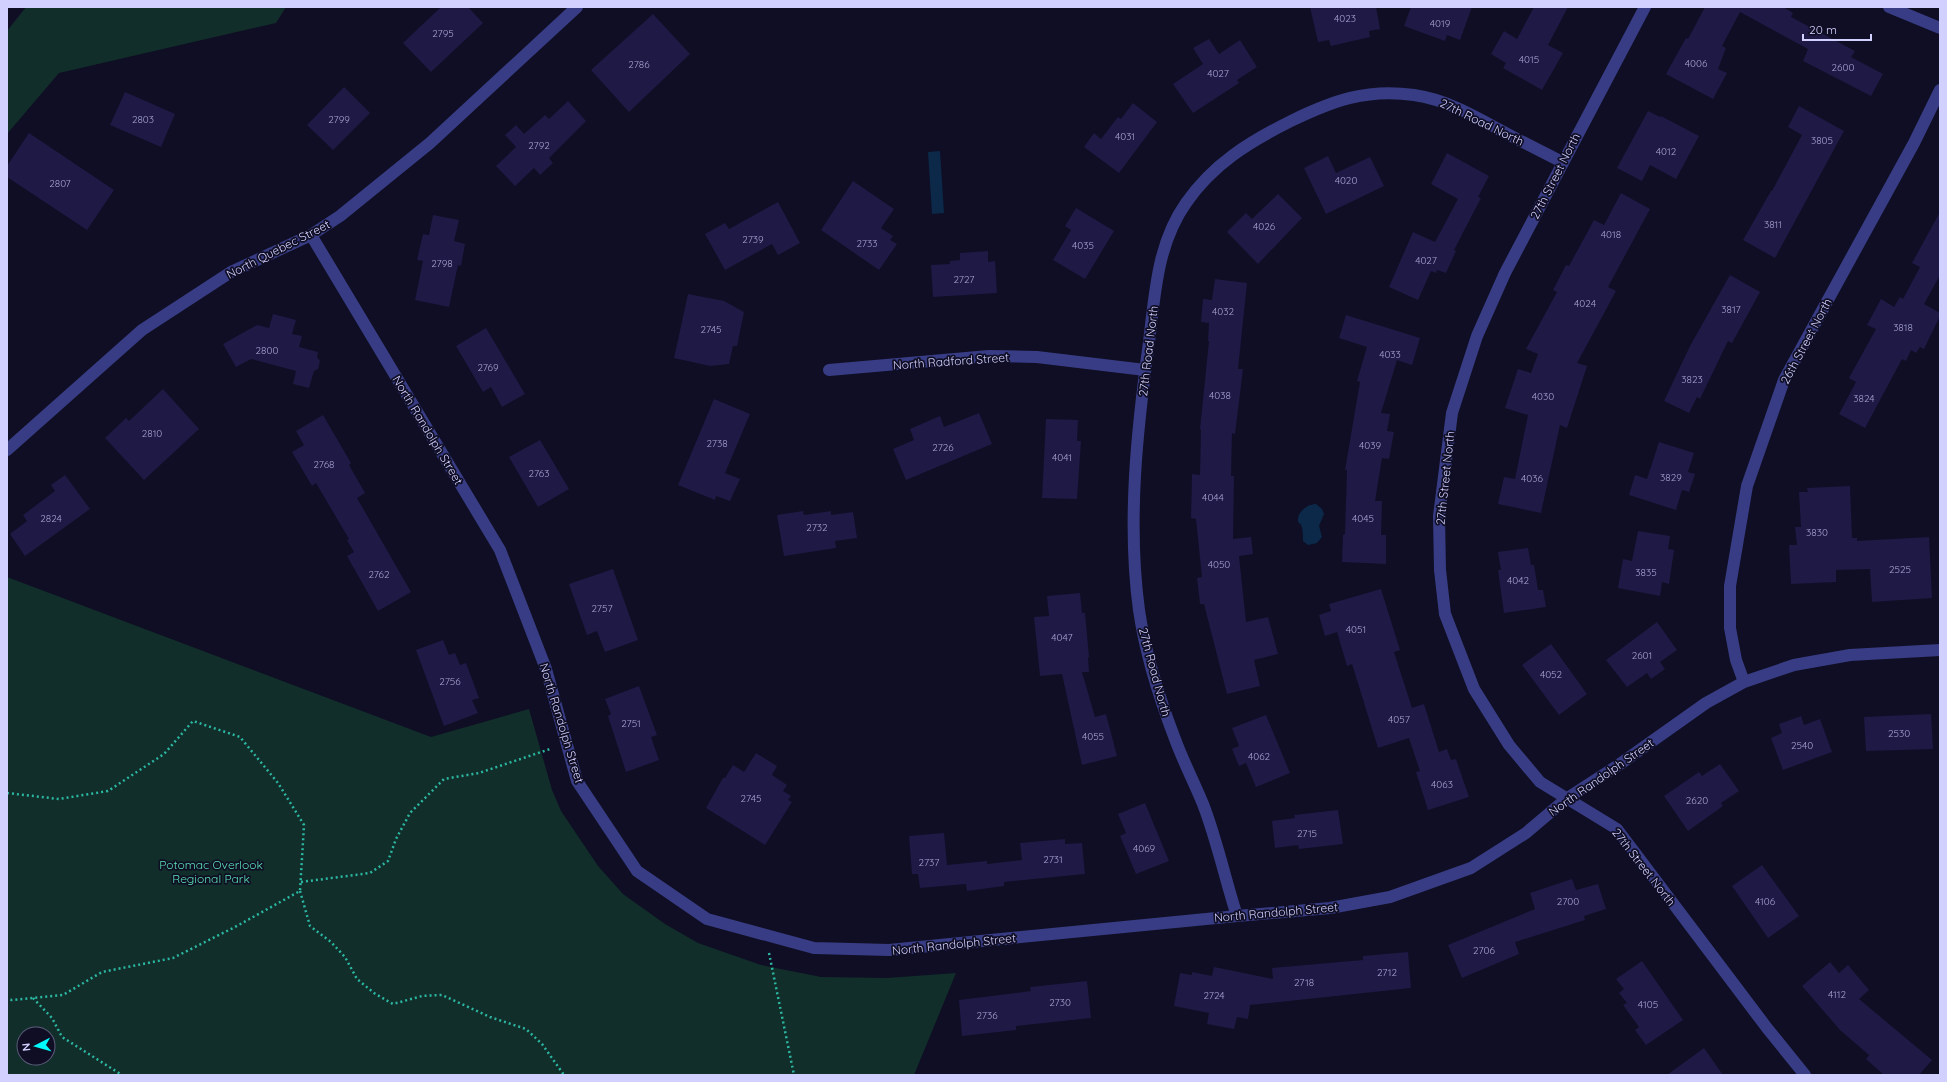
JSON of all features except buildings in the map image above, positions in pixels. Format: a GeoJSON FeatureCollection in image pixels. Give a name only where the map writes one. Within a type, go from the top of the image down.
{"type":"FeatureCollection","features":[{"type":"Feature","properties":{"kind":"street","name":"North Quebec Street"},"geometry":{"type":"LineString","coordinates":[[7,450],[142,330],[231,272],[311,235],[340,216],[430,143],[577,7]]}},
{"type":"Feature","properties":{"kind":"street","name":"27th Street North"},"geometry":{"type":"LineString","coordinates":[[1645,7],[1562,162],[1505,273],[1477,336],[1452,413],[1439,516],[1440,570],[1445,614],[1474,689],[1509,745],[1540,782],[1617,829],[1767,1028],[1806,1075]]}},
{"type":"Feature","properties":{"kind":"street"},"geometry":{"type":"LineString","coordinates":[[1889,7],[1940,28]]}},
{"type":"Feature","properties":{"kind":"street","name":"26th Street North"},"geometry":{"type":"LineString","coordinates":[[1744,682],[1736,660],[1730,628],[1730,586],[1747,486],[1784,380],[1914,143],[1940,90]]}},
{"type":"Feature","properties":{"kind":"street","name":"27th Road North"},"geometry":{"type":"LineString","coordinates":[[1237,916],[1204,806],[1175,739],[1150,660],[1139,611],[1134,532],[1136,478],[1145,370],[1158,268],[1170,234],[1184,205],[1206,178],[1227,158],[1247,144],[1322,106],[1352,97],[1393,92],[1436,99],[1472,115],[1562,162]]}},
{"type":"Feature","properties":{"kind":"street","name":"North Randolph Street"},"geometry":{"type":"LineString","coordinates":[[311,235],[500,550],[546,669],[578,781],[637,871],[707,919],[814,948],[889,950],[1330,908],[1390,896],[1436,881],[1477,864],[1526,833],[1566,799],[1620,764],[1706,703],[1744,682],[1794,665],[1850,655],[1940,650]]}},
{"type":"Feature","properties":{"kind":"street","name":"North Radford Street"},"geometry":{"type":"LineString","coordinates":[[829,370],[989,356],[1037,357],[1145,370]]}},
{"type":"Feature","properties":{"kind":"path"},"geometry":{"type":"LineString","coordinates":[[7,793],[59,799],[108,791],[164,754],[193,721],[240,737],[278,783],[304,825],[300,891],[310,926],[331,942],[345,957],[357,979],[374,993],[393,1004],[422,996],[442,996],[490,1017],[526,1030],[542,1044],[564,1075]]}},
{"type":"Feature","properties":{"kind":"path"},"geometry":{"type":"LineString","coordinates":[[300,882],[370,873],[388,861],[396,839],[410,813],[444,778],[479,773],[567,743]]}},
{"type":"Feature","properties":{"kind":"path"},"geometry":{"type":"LineString","coordinates":[[7,999],[12,1000],[62,995],[102,972],[173,958],[235,927],[300,891]]}},
{"type":"Feature","properties":{"kind":"path"},"geometry":{"type":"LineString","coordinates":[[765,935],[794,1075]]}},
{"type":"Feature","properties":{"kind":"path"},"geometry":{"type":"LineString","coordinates":[[33,998],[52,1018],[62,1037],[122,1075]]}},
{"type":"Feature","properties":{"kind":"green space"},"geometry":{"type":"Polygon","coordinates":[[[26,7],[286,7],[276,23],[59,73],[7,134],[7,31],[26,7]]]}},
{"type":"Feature","properties":{"kind":"green space","name":"Potomac Overlook Regional Park"},"geometry":{"type":"Polygon","coordinates":[[[7,577],[431,737],[529,709],[552,790],[561,811],[598,866],[623,894],[665,924],[698,943],[761,965],[821,977],[887,978],[956,973],[914,1075],[7,1075],[7,577]]]}},
{"type":"Feature","properties":{"kind":"water"},"geometry":{"type":"Polygon","coordinates":[[[940,151],[944,213],[932,214],[928,152],[940,151]]]}},
{"type":"Feature","properties":{"kind":"water"},"geometry":{"type":"Polygon","coordinates":[[[1316,504],[1322,509],[1324,514],[1319,526],[1322,537],[1317,543],[1308,545],[1303,541],[1302,528],[1298,517],[1304,509],[1310,505],[1316,504]]]}}]}
